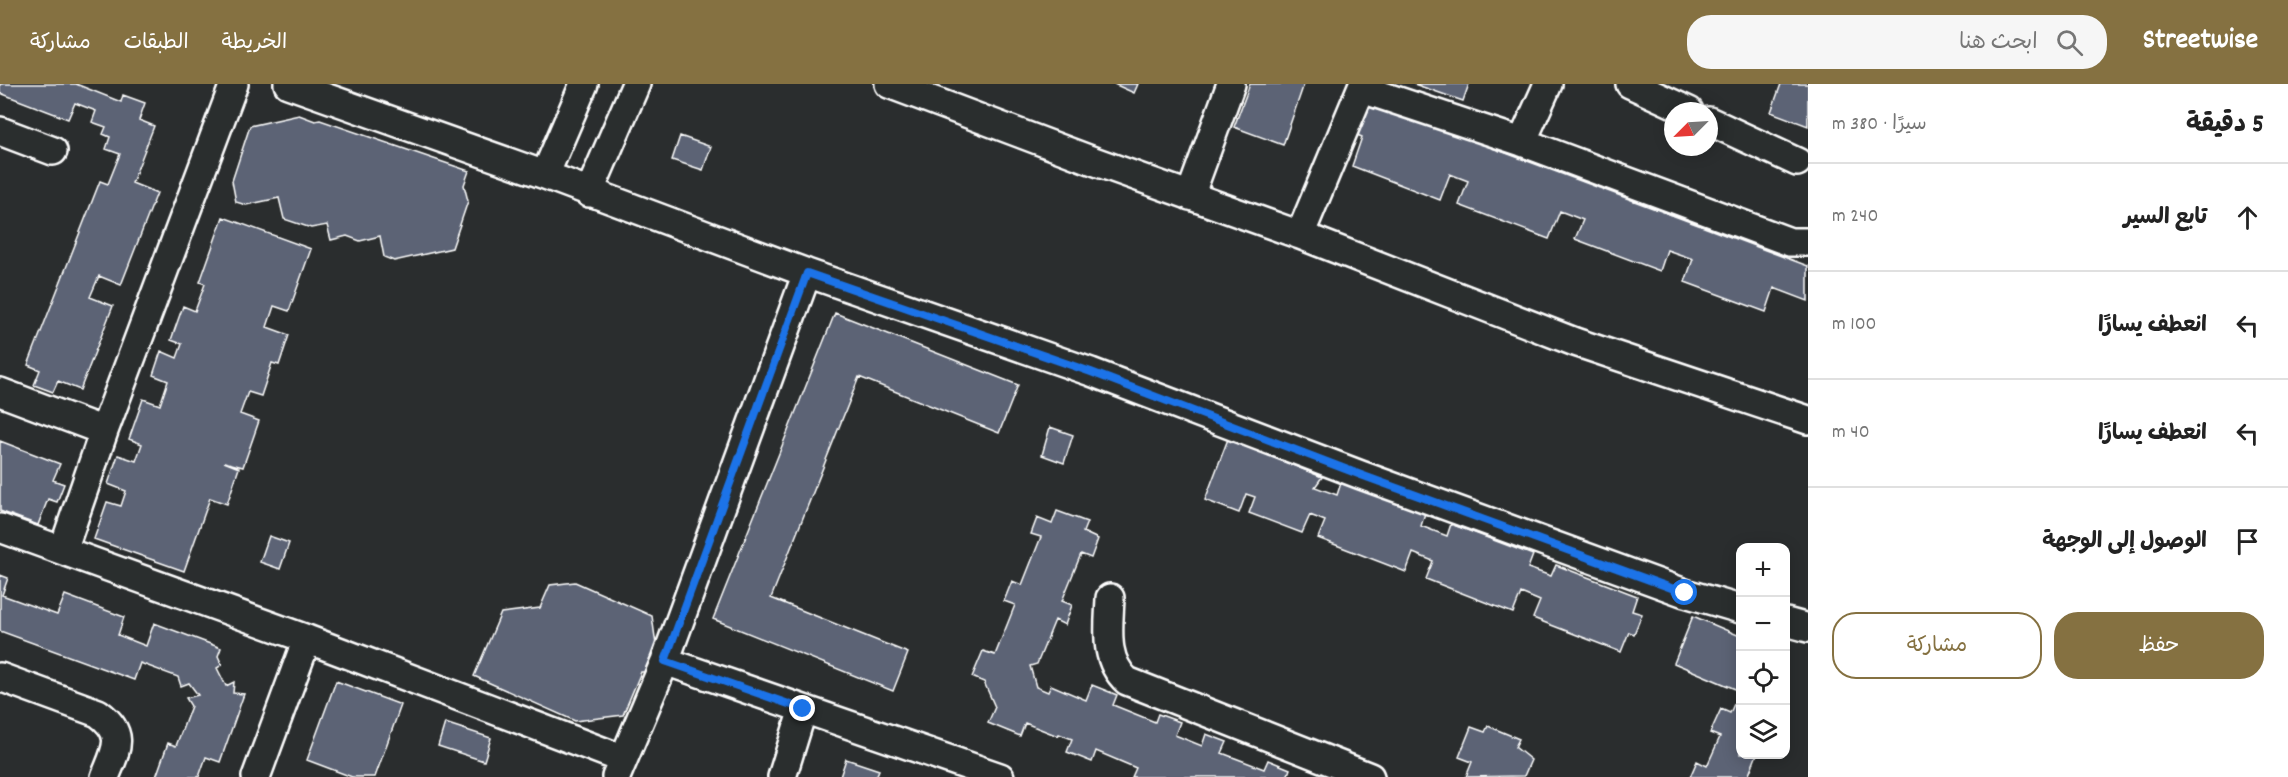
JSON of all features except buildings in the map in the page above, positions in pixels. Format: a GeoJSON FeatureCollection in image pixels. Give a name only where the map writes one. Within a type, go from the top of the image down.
{"type":"FeatureCollection","features":[{"type":"Feature","properties":{"kind":"street"},"geometry":{"type":"LineString","coordinates":[[63,550],[104,430],[234,84]]}},
{"type":"Feature","properties":{"kind":"street"},"geometry":{"type":"LineString","coordinates":[[288,84],[544,174],[589,193],[807,273],[1091,372],[1361,475],[1674,589],[1736,608]]}},
{"type":"Feature","properties":{"kind":"street"},"geometry":{"type":"LineString","coordinates":[[544,174],[584,84]]}},
{"type":"Feature","properties":{"kind":"street"},"geometry":{"type":"LineString","coordinates":[[589,193],[636,84]]}},
{"type":"Feature","properties":{"kind":"street"},"geometry":{"type":"LineString","coordinates":[[889,84],[1300,235],[1575,342],[1808,420]]}},
{"type":"Feature","properties":{"kind":"street"},"geometry":{"type":"LineString","coordinates":[[1190,196],[1231,84]]}},
{"type":"Feature","properties":{"kind":"street"},"geometry":{"type":"LineString","coordinates":[[1522,142],[1548,84]]}},
{"type":"Feature","properties":{"kind":"street"},"geometry":{"type":"LineString","coordinates":[[1636,85],[1671,102]]}},
{"type":"Feature","properties":{"kind":"street"},"geometry":{"type":"LineString","coordinates":[[1300,235],[1363,86],[1522,142],[1790,242],[1808,242]]}},
{"type":"Feature","properties":{"kind":"street"},"geometry":{"type":"LineString","coordinates":[[1718,125],[1797,162]]}},
{"type":"Feature","properties":{"kind":"street"},"geometry":{"type":"LineString","coordinates":[[0,131],[53,151]]}},
{"type":"Feature","properties":{"kind":"street"},"geometry":{"type":"LineString","coordinates":[[0,528],[307,639],[619,768],[665,661],[807,273]]}},
{"type":"Feature","properties":{"kind":"street"},"geometry":{"type":"LineString","coordinates":[[0,392],[104,430]]}},
{"type":"Feature","properties":{"kind":"street"},"geometry":{"type":"LineString","coordinates":[[1110,598],[1108,637],[1110,655],[1118,673],[1127,681],[1370,777]]}},
{"type":"Feature","properties":{"kind":"street"},"geometry":{"type":"LineString","coordinates":[[1790,623],[1808,628]]}},
{"type":"Feature","properties":{"kind":"street"},"geometry":{"type":"LineString","coordinates":[[256,777],[307,639]]}},
{"type":"Feature","properties":{"kind":"street"},"geometry":{"type":"LineString","coordinates":[[665,661],[1000,777]]}},
{"type":"Feature","properties":{"kind":"street"},"geometry":{"type":"LineString","coordinates":[[0,677],[98,713],[107,719],[117,738],[118,746],[105,777]]}},
{"type":"Feature","properties":{"kind":"street"},"geometry":{"type":"LineString","coordinates":[[782,777],[803,709]]}},
{"type":"Feature","properties":{"kind":"route"},"geometry":{"type":"LineString","coordinates":[[803,709],[665,661],[807,273],[1091,372],[1361,475],[1685,593]]}}]}
